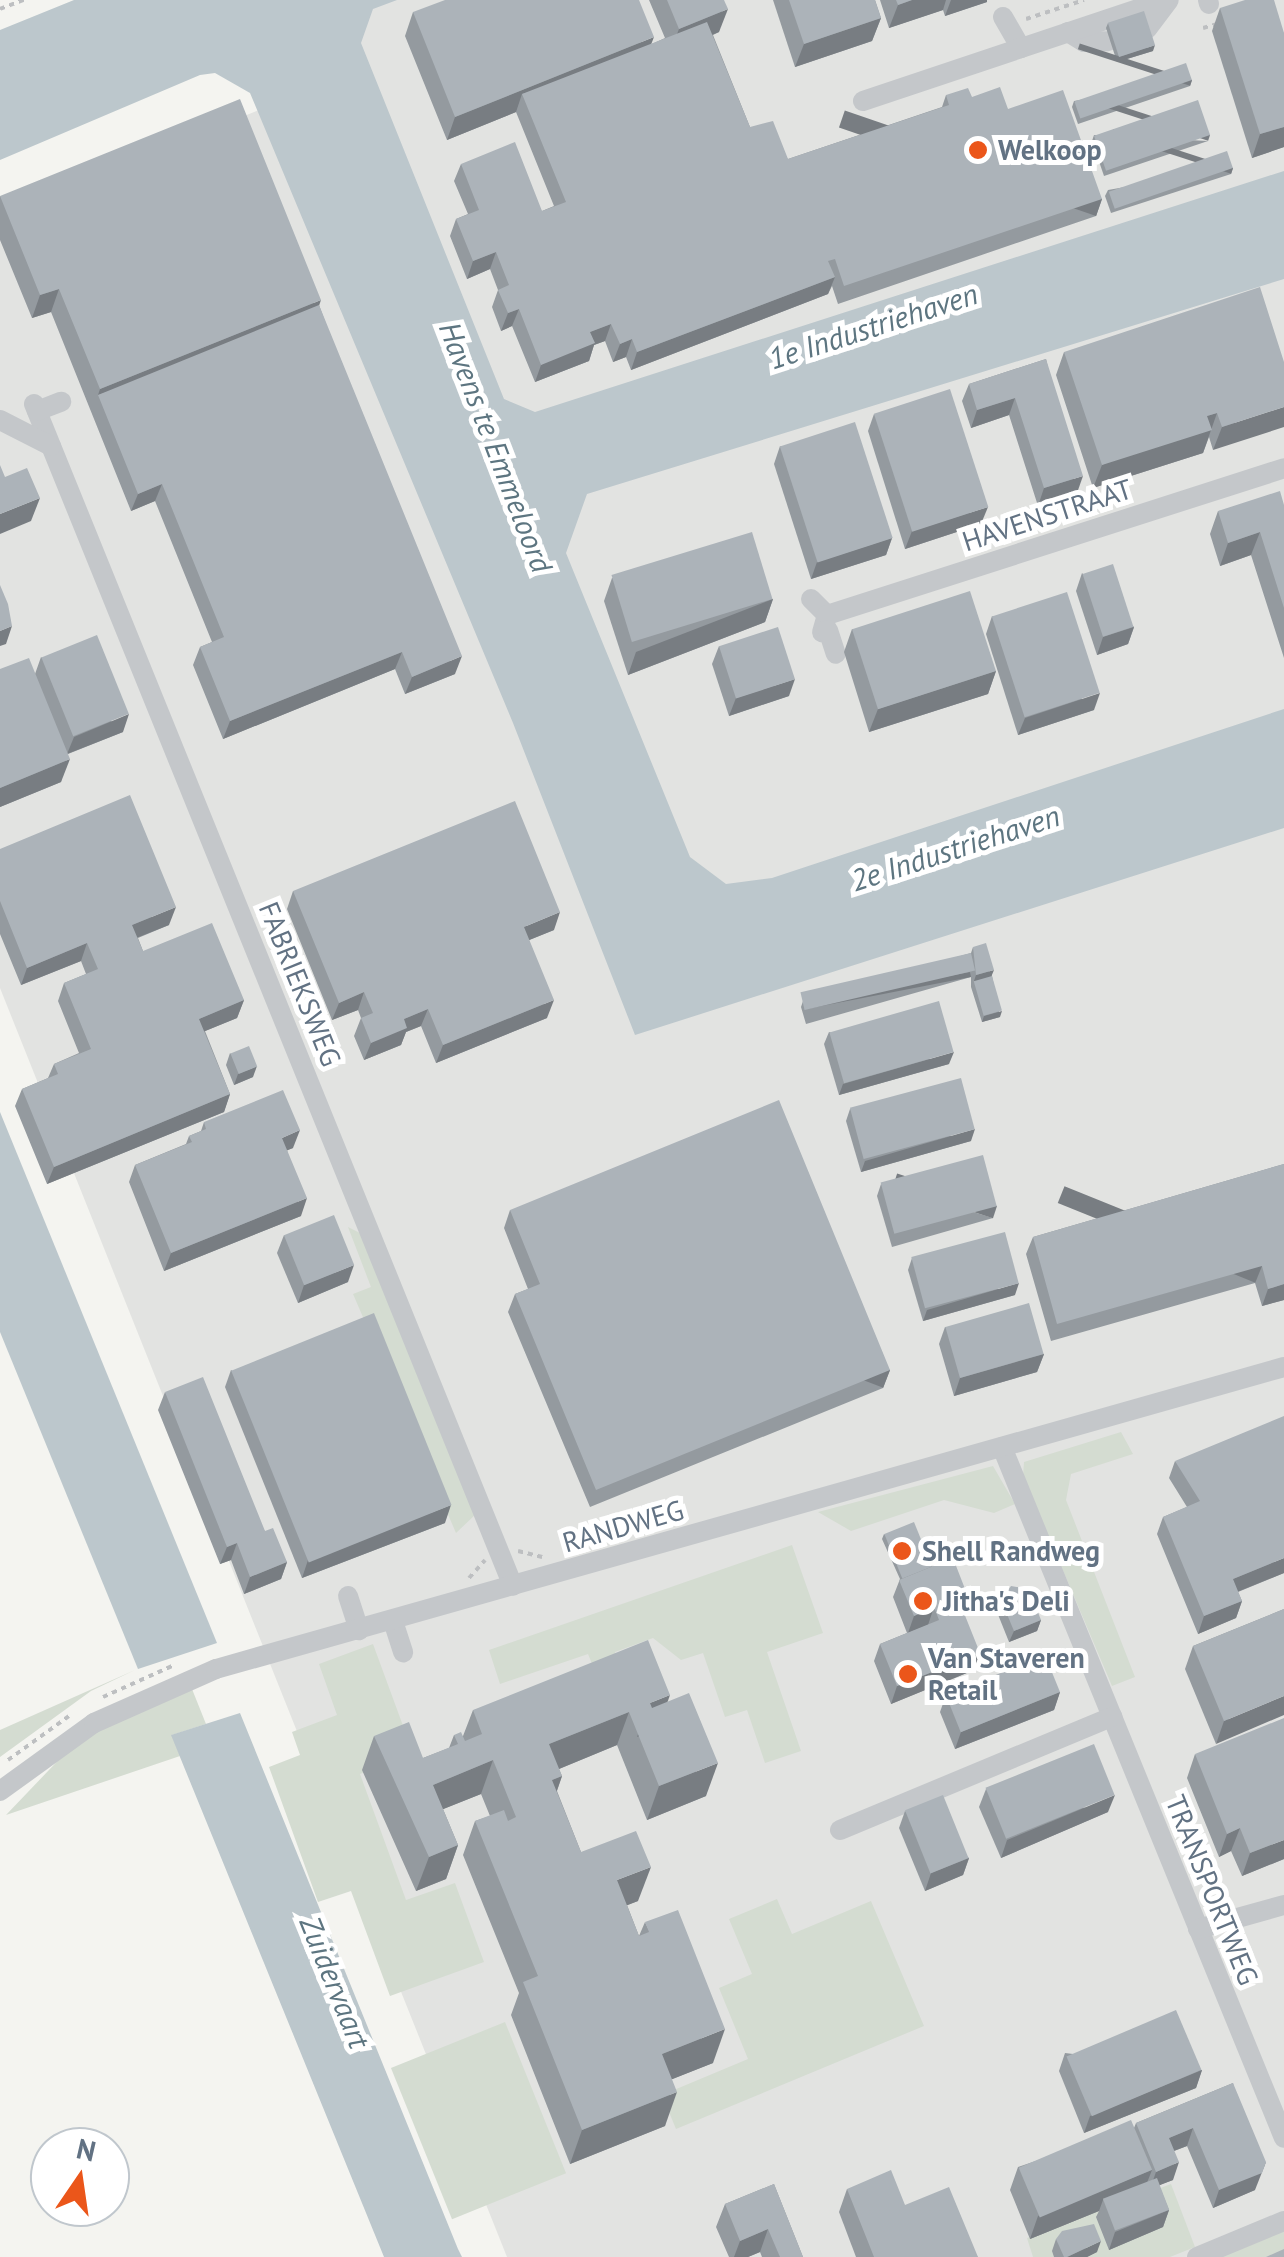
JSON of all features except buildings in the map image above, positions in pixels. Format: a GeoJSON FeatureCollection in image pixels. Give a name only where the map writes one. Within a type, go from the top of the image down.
{"type":"FeatureCollection","features":[{"type":"Feature","properties":{"kind":"street"},"geometry":{"type":"LineString","coordinates":[[863,101],[1017,27],[1068,32],[1167,0]]}},
{"type":"Feature","properties":{"kind":"street"},"geometry":{"type":"LineString","coordinates":[[1147,29],[1167,0]]}},
{"type":"Feature","properties":{"kind":"street"},"geometry":{"type":"LineString","coordinates":[[1068,32],[1084,42],[1108,42]]}},
{"type":"Feature","properties":{"kind":"street","name":"FABRIEKSWEG"},"geometry":{"type":"LineString","coordinates":[[61,402],[35,408],[246,901],[513,1586]]}},
{"type":"Feature","properties":{"kind":"street"},"geometry":{"type":"LineString","coordinates":[[0,420],[51,446]]}},
{"type":"Feature","properties":{"kind":"street","name":"HAVENSTRAAT"},"geometry":{"type":"LineString","coordinates":[[826,626],[1284,468]]}},
{"type":"Feature","properties":{"kind":"street"},"geometry":{"type":"LineString","coordinates":[[811,599],[836,654]]}},
{"type":"Feature","properties":{"kind":"street","name":"RANDWEG"},"geometry":{"type":"LineString","coordinates":[[0,1791],[65,1741],[156,1692],[393,1620],[1284,1367]]}},
{"type":"Feature","properties":{"kind":"street","name":"TRANSPORTWEG"},"geometry":{"type":"LineString","coordinates":[[1002,1448],[1284,2138]]}},
{"type":"Feature","properties":{"kind":"street"},"geometry":{"type":"LineString","coordinates":[[348,1596],[359,1630]]}},
{"type":"Feature","properties":{"kind":"street"},"geometry":{"type":"LineString","coordinates":[[393,1620],[404,1652]]}},
{"type":"Feature","properties":{"kind":"street"},"geometry":{"type":"LineString","coordinates":[[840,1830],[1112,1717]]}},
{"type":"Feature","properties":{"kind":"street"},"geometry":{"type":"LineString","coordinates":[[1198,1929],[1284,1906]]}},
{"type":"Feature","properties":{"kind":"street"},"geometry":{"type":"LineString","coordinates":[[1197,2257],[1284,2222]]}},
{"type":"Feature","properties":{"kind":"path"},"geometry":{"type":"LineString","coordinates":[[0,10],[24,0]]}},
{"type":"Feature","properties":{"kind":"path"},"geometry":{"type":"LineString","coordinates":[[1017,27],[1084,0]]}},
{"type":"Feature","properties":{"kind":"path"},"geometry":{"type":"LineString","coordinates":[[1203,28],[1212,9]]}},
{"type":"Feature","properties":{"kind":"path"},"geometry":{"type":"LineString","coordinates":[[510,1552],[556,1555]]}},
{"type":"Feature","properties":{"kind":"shaded area"},"geometry":{"type":"Polygon","coordinates":[[[365,0],[1284,0],[1284,2257],[507,2257],[0,988],[0,214],[259,110],[365,0]]]}},
{"type":"Feature","properties":{"kind":"shaded area"},"geometry":{"type":"Polygon","coordinates":[[[348,1227],[362,1234],[476,1514],[456,1533],[353,1294],[371,1287],[348,1227]]]}},
{"type":"Feature","properties":{"kind":"shaded area"},"geometry":{"type":"Polygon","coordinates":[[[1121,1432],[1133,1454],[1071,1474],[1066,1500],[1135,1677],[1112,1686],[1023,1476],[1024,1462],[1121,1432]]]}},
{"type":"Feature","properties":{"kind":"shaded area"},"geometry":{"type":"Polygon","coordinates":[[[993,1466],[1015,1504],[994,1513],[944,1500],[851,1531],[818,1512],[993,1466]]]}},
{"type":"Feature","properties":{"kind":"shaded area"},"geometry":{"type":"Polygon","coordinates":[[[792,1545],[823,1633],[767,1652],[801,1751],[765,1763],[747,1710],[725,1717],[703,1653],[681,1660],[653,1638],[615,1652],[620,1668],[597,1676],[588,1654],[500,1684],[489,1650],[792,1545]]]}},
{"type":"Feature","properties":{"kind":"shaded area"},"geometry":{"type":"Polygon","coordinates":[[[373,1644],[413,1753],[360,1774],[406,1900],[455,1883],[484,1962],[390,1996],[351,1891],[318,1902],[269,1767],[300,1755],[292,1732],[337,1715],[319,1664],[373,1644]]]}},
{"type":"Feature","properties":{"kind":"shaded area"},"geometry":{"type":"Polygon","coordinates":[[[135,1670],[91,1691],[0,1757],[0,1730],[135,1670]]]}},
{"type":"Feature","properties":{"kind":"shaded area"},"geometry":{"type":"Polygon","coordinates":[[[192,1689],[206,1724],[172,1735],[180,1756],[6,1815],[70,1748],[133,1711],[192,1689]]]}},
{"type":"Feature","properties":{"kind":"shaded area"},"geometry":{"type":"Polygon","coordinates":[[[777,1899],[792,1934],[871,1901],[924,2026],[676,2129],[662,2095],[748,2059],[719,1988],[752,1974],[729,1919],[777,1899]]]}},
{"type":"Feature","properties":{"kind":"shaded area"},"geometry":{"type":"Polygon","coordinates":[[[505,2022],[566,2173],[452,2219],[391,2068],[505,2022]]]}},
{"type":"Feature","properties":{"kind":"shaded area"},"geometry":{"type":"Polygon","coordinates":[[[1171,2184],[1195,2247],[1170,2257],[1033,2257],[1027,2238],[1171,2184]]]}},
{"type":"Feature","properties":{"kind":"shaded area"},"geometry":{"type":"Polygon","coordinates":[[[1284,2230],[1284,2257],[1218,2257],[1284,2230]]]}},
{"type":"Feature","properties":{"kind":"water"},"geometry":{"type":"Polygon","coordinates":[[[74,0],[397,0],[373,9],[361,43],[504,399],[535,412],[1284,171],[1284,279],[587,494],[566,553],[690,857],[726,884],[772,878],[1284,709],[1284,828],[635,1035],[513,723],[250,93],[215,73],[200,75],[0,160],[0,30],[74,0]]]}},
{"type":"Feature","properties":{"kind":"water"},"geometry":{"type":"Polygon","coordinates":[[[0,1112],[217,1643],[138,1669],[0,1332],[0,1112]]]}},
{"type":"Feature","properties":{"kind":"water","name":"Zuidervaart"},"geometry":{"type":"Polygon","coordinates":[[[240,1713],[462,2257],[384,2257],[171,1735],[240,1713]]]}},
{"type":"Feature","properties":{"kind":"place","name":"Welkoop"},"geometry":{"type":"Point","coordinates":[978,150]}},
{"type":"Feature","properties":{"kind":"place","name":"Shell Randweg"},"geometry":{"type":"Point","coordinates":[902,1551]}},
{"type":"Feature","properties":{"kind":"place","name":"Jitha's Deli"},"geometry":{"type":"Point","coordinates":[923,1601]}},
{"type":"Feature","properties":{"kind":"place","name":"Van Staveren Retail"},"geometry":{"type":"Point","coordinates":[908,1674]}},
{"type":"Feature","properties":{"kind":"water label","name":"1e Industriehaven"},"geometry":{"type":"Point","coordinates":[873,326]}},
{"type":"Feature","properties":{"kind":"water label","name":"Havens te Emmeloord"},"geometry":{"type":"Point","coordinates":[496,447]}},
{"type":"Feature","properties":{"kind":"water label","name":"2e Industriehaven"},"geometry":{"type":"Point","coordinates":[955,848]}}]}
